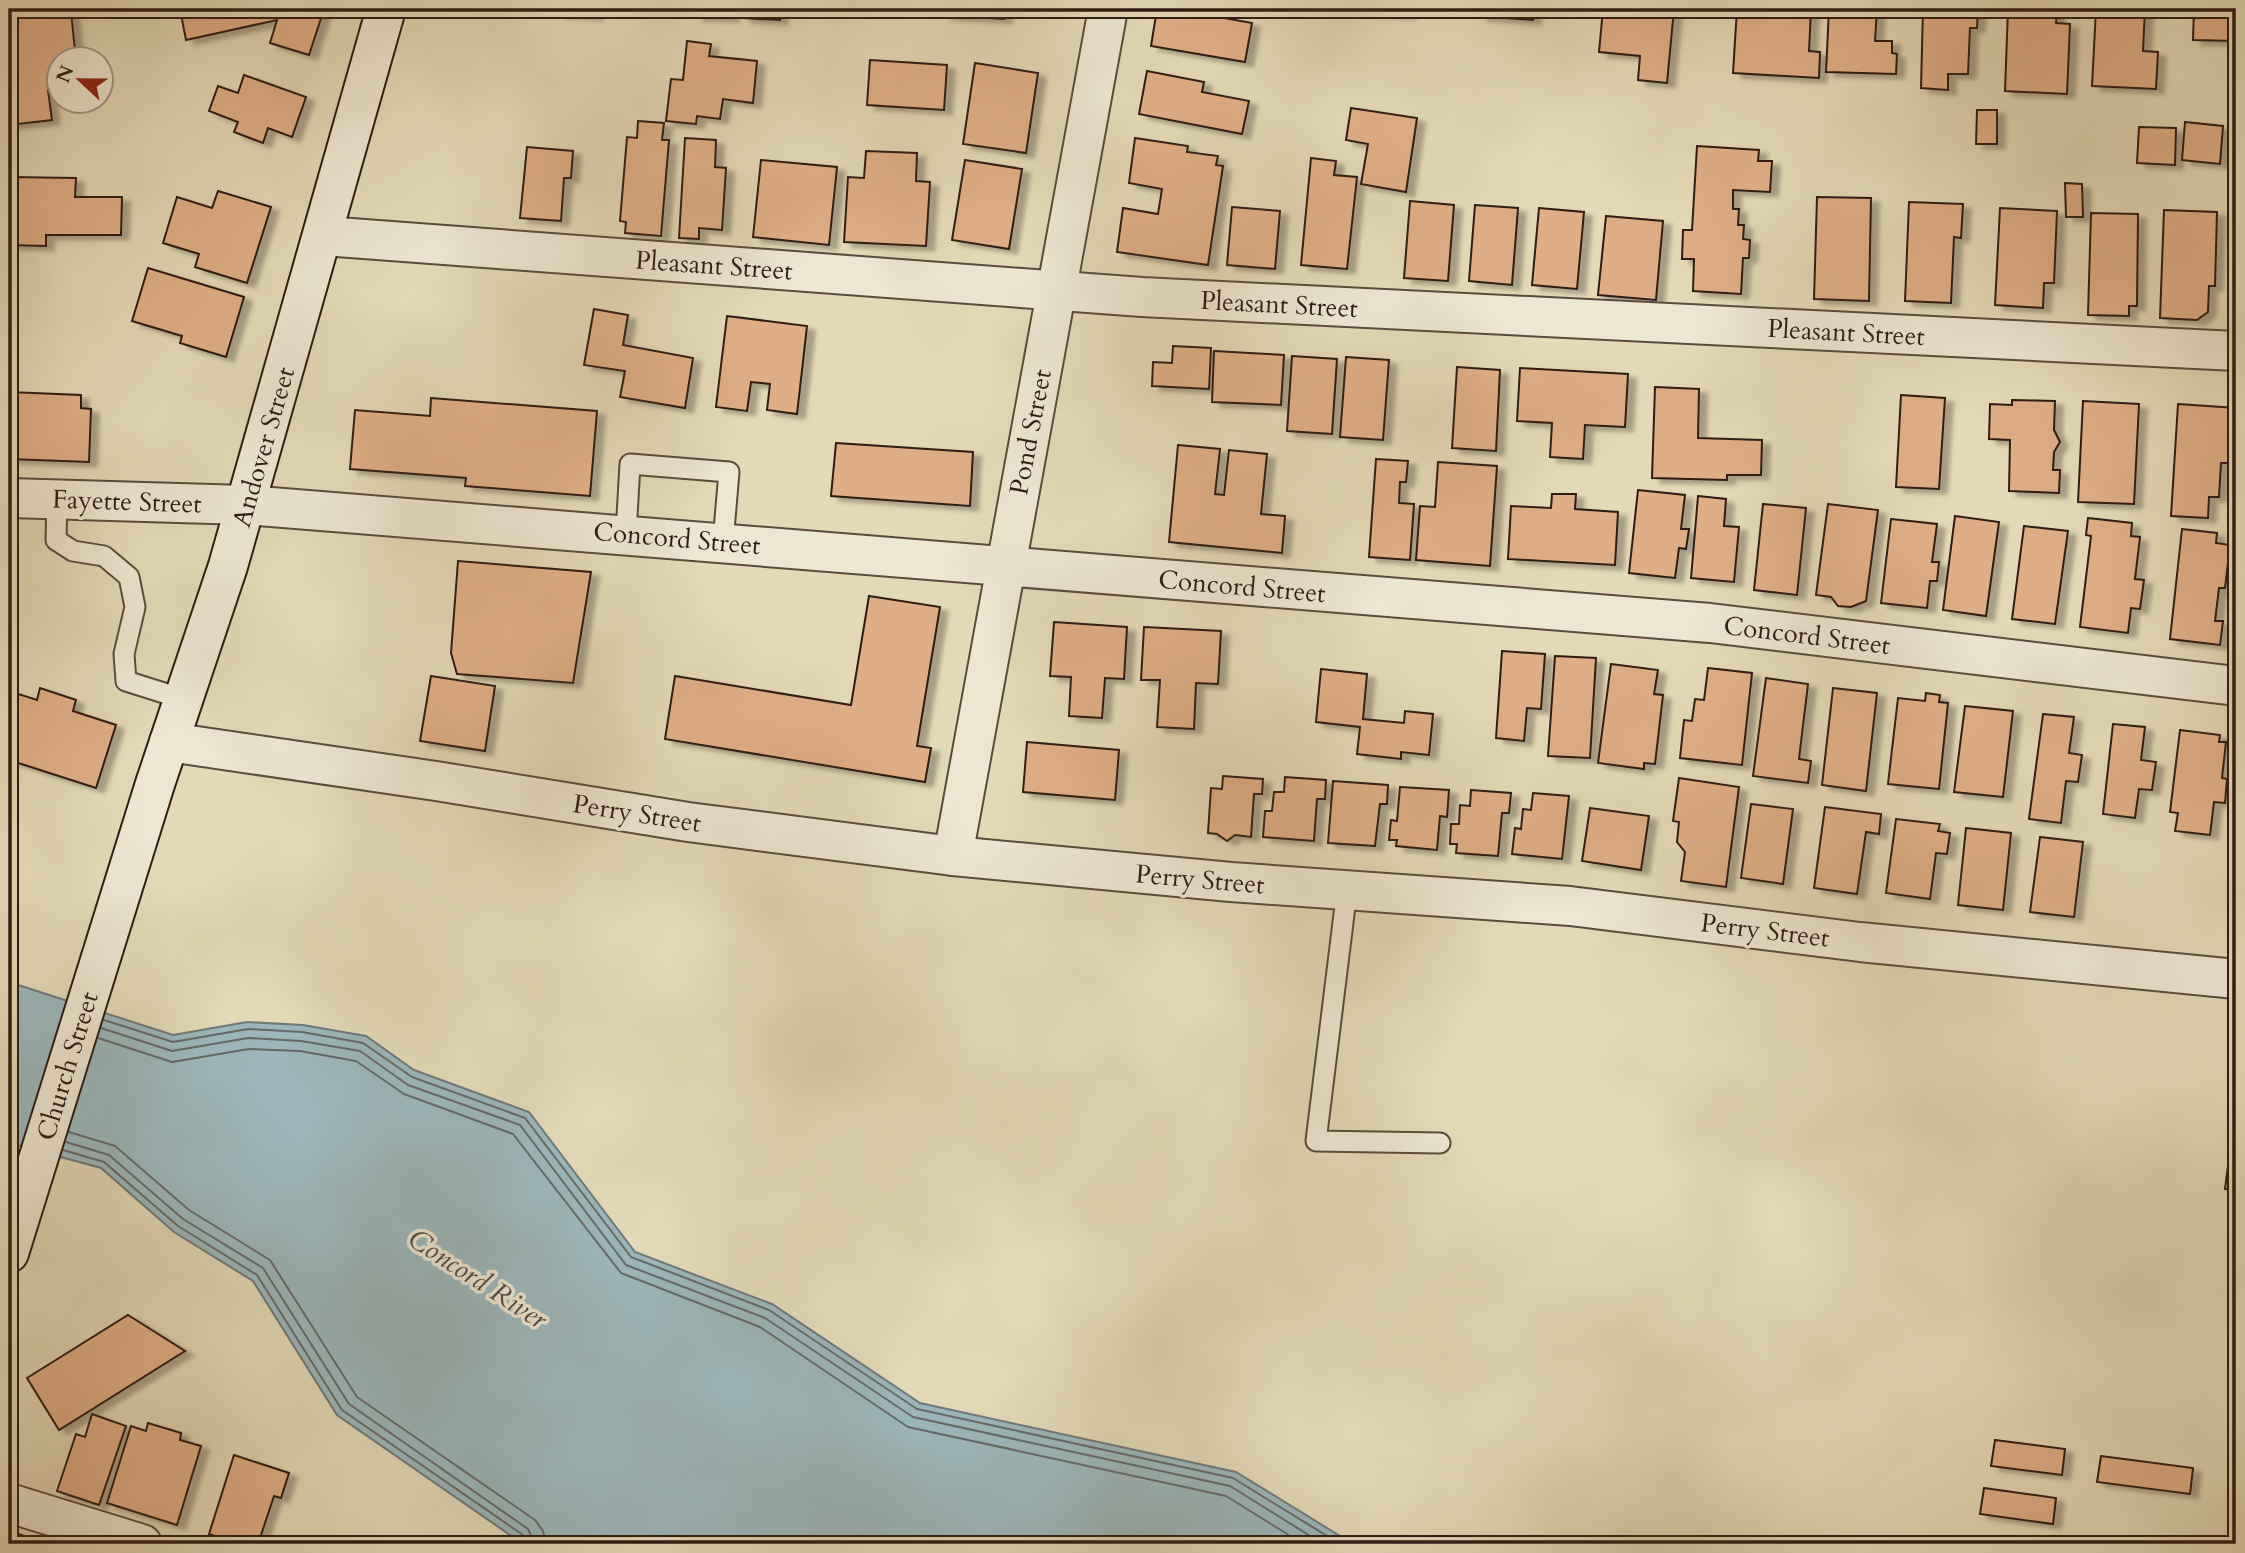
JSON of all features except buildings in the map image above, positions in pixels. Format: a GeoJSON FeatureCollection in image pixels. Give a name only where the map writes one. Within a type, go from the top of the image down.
{"type":"FeatureCollection","features":[{"type":"Feature","properties":{"kind":"street","name":"Andover Street"},"geometry":{"type":"LineString","coordinates":[[124,880],[246,505],[386,9]]}},
{"type":"Feature","properties":{"kind":"street","name":"Pond Street"},"geometry":{"type":"LineString","coordinates":[[953,856],[1108,9]]}},
{"type":"Feature","properties":{"kind":"street","name":"Pleasant Street"},"geometry":{"type":"LineString","coordinates":[[324,236],[1142,298],[2236,351]]}},
{"type":"Feature","properties":{"kind":"street","name":"Fayette Street"},"geometry":{"type":"LineString","coordinates":[[9,498],[246,505]]}},
{"type":"Feature","properties":{"kind":"street","name":"Concord Street"},"geometry":{"type":"LineString","coordinates":[[246,505],[1710,623],[2236,687]]}},
{"type":"Feature","properties":{"kind":"street","name":"Perry Street"},"geometry":{"type":"LineString","coordinates":[[169,742],[436,780],[688,822],[953,856],[1570,906],[1860,942],[2236,979]]}},
{"type":"Feature","properties":{"kind":"street","name":"Church Street"},"geometry":{"type":"LineString","coordinates":[[9,1252],[124,880]]}},
{"type":"Feature","properties":{"kind":"street"},"geometry":{"type":"LineString","coordinates":[[9,1503],[142,1544]]}},
{"type":"Feature","properties":{"kind":"lane"},"geometry":{"type":"LineString","coordinates":[[626,534],[630,464],[717,471],[729,472],[723,542]]}},
{"type":"Feature","properties":{"kind":"lane"},"geometry":{"type":"LineString","coordinates":[[57,499],[55,541],[73,551],[104,556],[129,577],[135,607],[124,654],[126,681],[183,699]]}},
{"type":"Feature","properties":{"kind":"lane"},"geometry":{"type":"LineString","coordinates":[[1347,890],[1316,1141],[1440,1143]]}},
{"type":"Feature","properties":{"kind":"water","name":"Concord River"},"geometry":{"type":"Polygon","coordinates":[[[9,982],[173,1035],[247,1022],[303,1025],[366,1036],[414,1070],[529,1112],[635,1252],[772,1304],[920,1403],[1236,1472],[1353,1544],[523,1544],[337,1415],[253,1281],[174,1232],[101,1168],[9,1143],[9,982]]]}}]}
